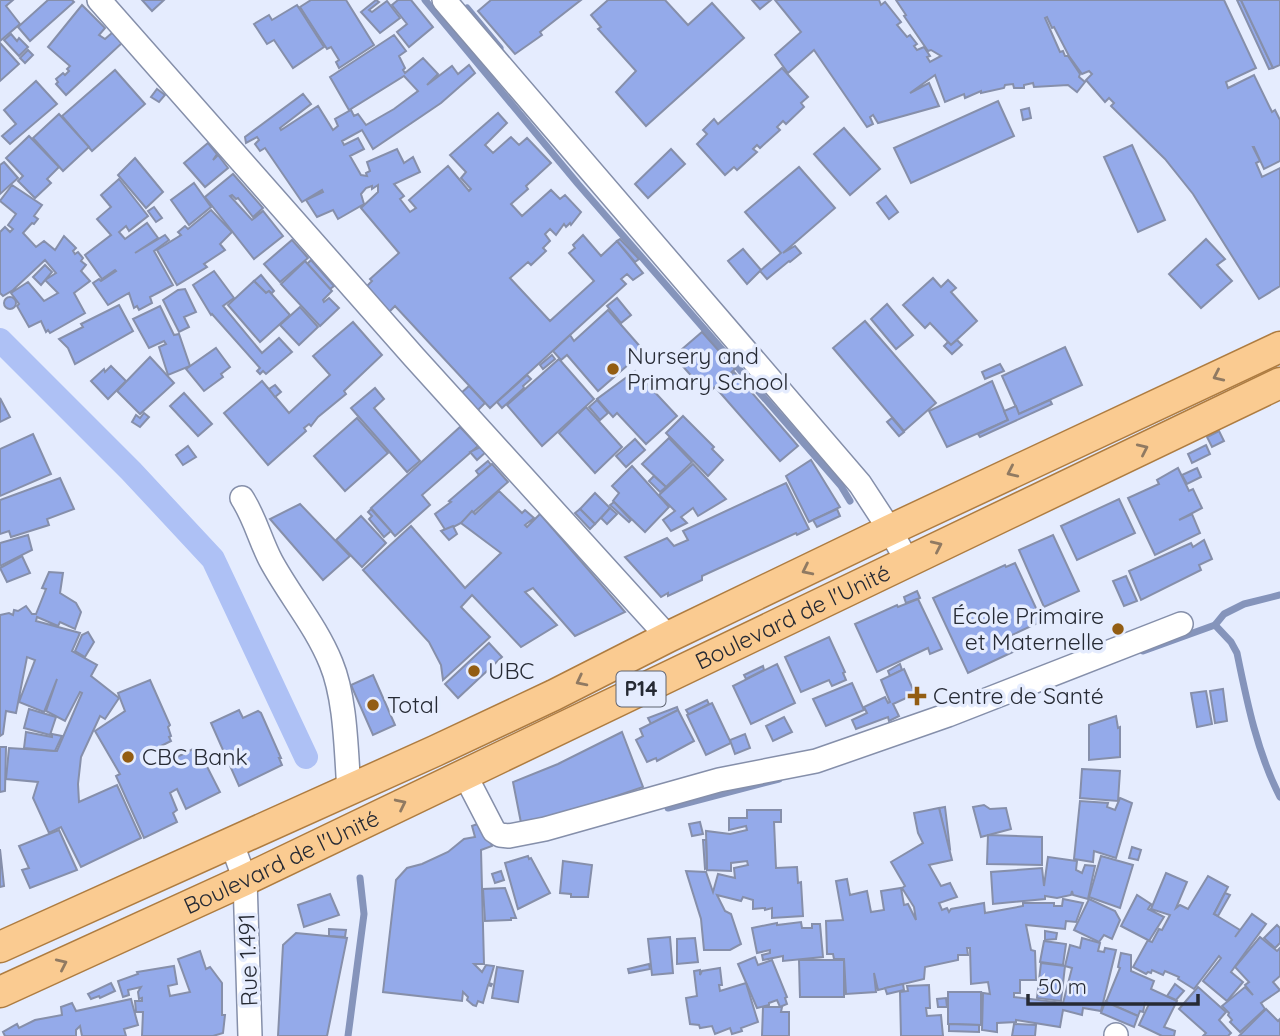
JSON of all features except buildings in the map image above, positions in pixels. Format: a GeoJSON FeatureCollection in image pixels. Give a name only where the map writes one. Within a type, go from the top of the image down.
{"type":"FeatureCollection","features":[{"type":"Feature","properties":{"kind":"main road","name":"Boulevard de l'Unité"},"geometry":{"type":"LineString","coordinates":[[0,947],[232,844],[554,695],[890,530],[1280,347]]}},
{"type":"Feature","properties":{"kind":"main road","name":"Boulevard de l'Unité"},"geometry":{"type":"LineString","coordinates":[[0,992],[245,880],[1280,383]]}},
{"type":"Feature","properties":{"kind":"street"},"geometry":{"type":"LineString","coordinates":[[99,0],[414,357],[668,637]]}},
{"type":"Feature","properties":{"kind":"street"},"geometry":{"type":"LineString","coordinates":[[444,0],[860,484],[907,561]]}},
{"type":"Feature","properties":{"kind":"street"},"geometry":{"type":"LineString","coordinates":[[242,498],[251,512],[271,561],[313,626],[332,665],[343,716],[349,790]]}},
{"type":"Feature","properties":{"kind":"street"},"geometry":{"type":"LineString","coordinates":[[464,773],[494,831],[509,836],[545,830],[719,780],[816,761],[948,715],[1181,624]]}},
{"type":"Feature","properties":{"kind":"street","name":"Rue 1.491"},"geometry":{"type":"LineString","coordinates":[[232,844],[245,880],[250,1036]]}},
{"type":"Feature","properties":{"kind":"waterway"},"geometry":{"type":"LineString","coordinates":[[425,0],[578,184],[841,486],[850,501]]}},
{"type":"Feature","properties":{"kind":"waterway"},"geometry":{"type":"LineString","coordinates":[[467,8],[500,48]]}},
{"type":"Feature","properties":{"kind":"waterway"},"geometry":{"type":"LineString","coordinates":[[0,340],[131,471],[213,559],[306,757]]}},
{"type":"Feature","properties":{"kind":"waterway"},"geometry":{"type":"LineString","coordinates":[[1143,651],[1215,625],[1224,614],[1244,604],[1280,595]]}},
{"type":"Feature","properties":{"kind":"waterway"},"geometry":{"type":"LineString","coordinates":[[1215,625],[1237,653],[1259,745],[1280,797]]}},
{"type":"Feature","properties":{"kind":"waterway"},"geometry":{"type":"LineString","coordinates":[[668,808],[779,779]]}},
{"type":"Feature","properties":{"kind":"waterway"},"geometry":{"type":"LineString","coordinates":[[348,1036],[364,914],[360,878]]}},
{"type":"Feature","properties":{"kind":"place","name":"Nursery and Primary School"},"geometry":{"type":"Point","coordinates":[613,369]}},
{"type":"Feature","properties":{"kind":"place","name":"École Primaire et Maternelle"},"geometry":{"type":"Point","coordinates":[1118,629]}},
{"type":"Feature","properties":{"kind":"place","name":"UBC"},"geometry":{"type":"Point","coordinates":[474,671]}},
{"type":"Feature","properties":{"kind":"place","name":"Centre de Santé"},"geometry":{"type":"Point","coordinates":[917,696]}},
{"type":"Feature","properties":{"kind":"place","name":"Total"},"geometry":{"type":"Point","coordinates":[373,705]}},
{"type":"Feature","properties":{"kind":"place","name":"CBC Bank"},"geometry":{"type":"Point","coordinates":[128,757]}}]}
